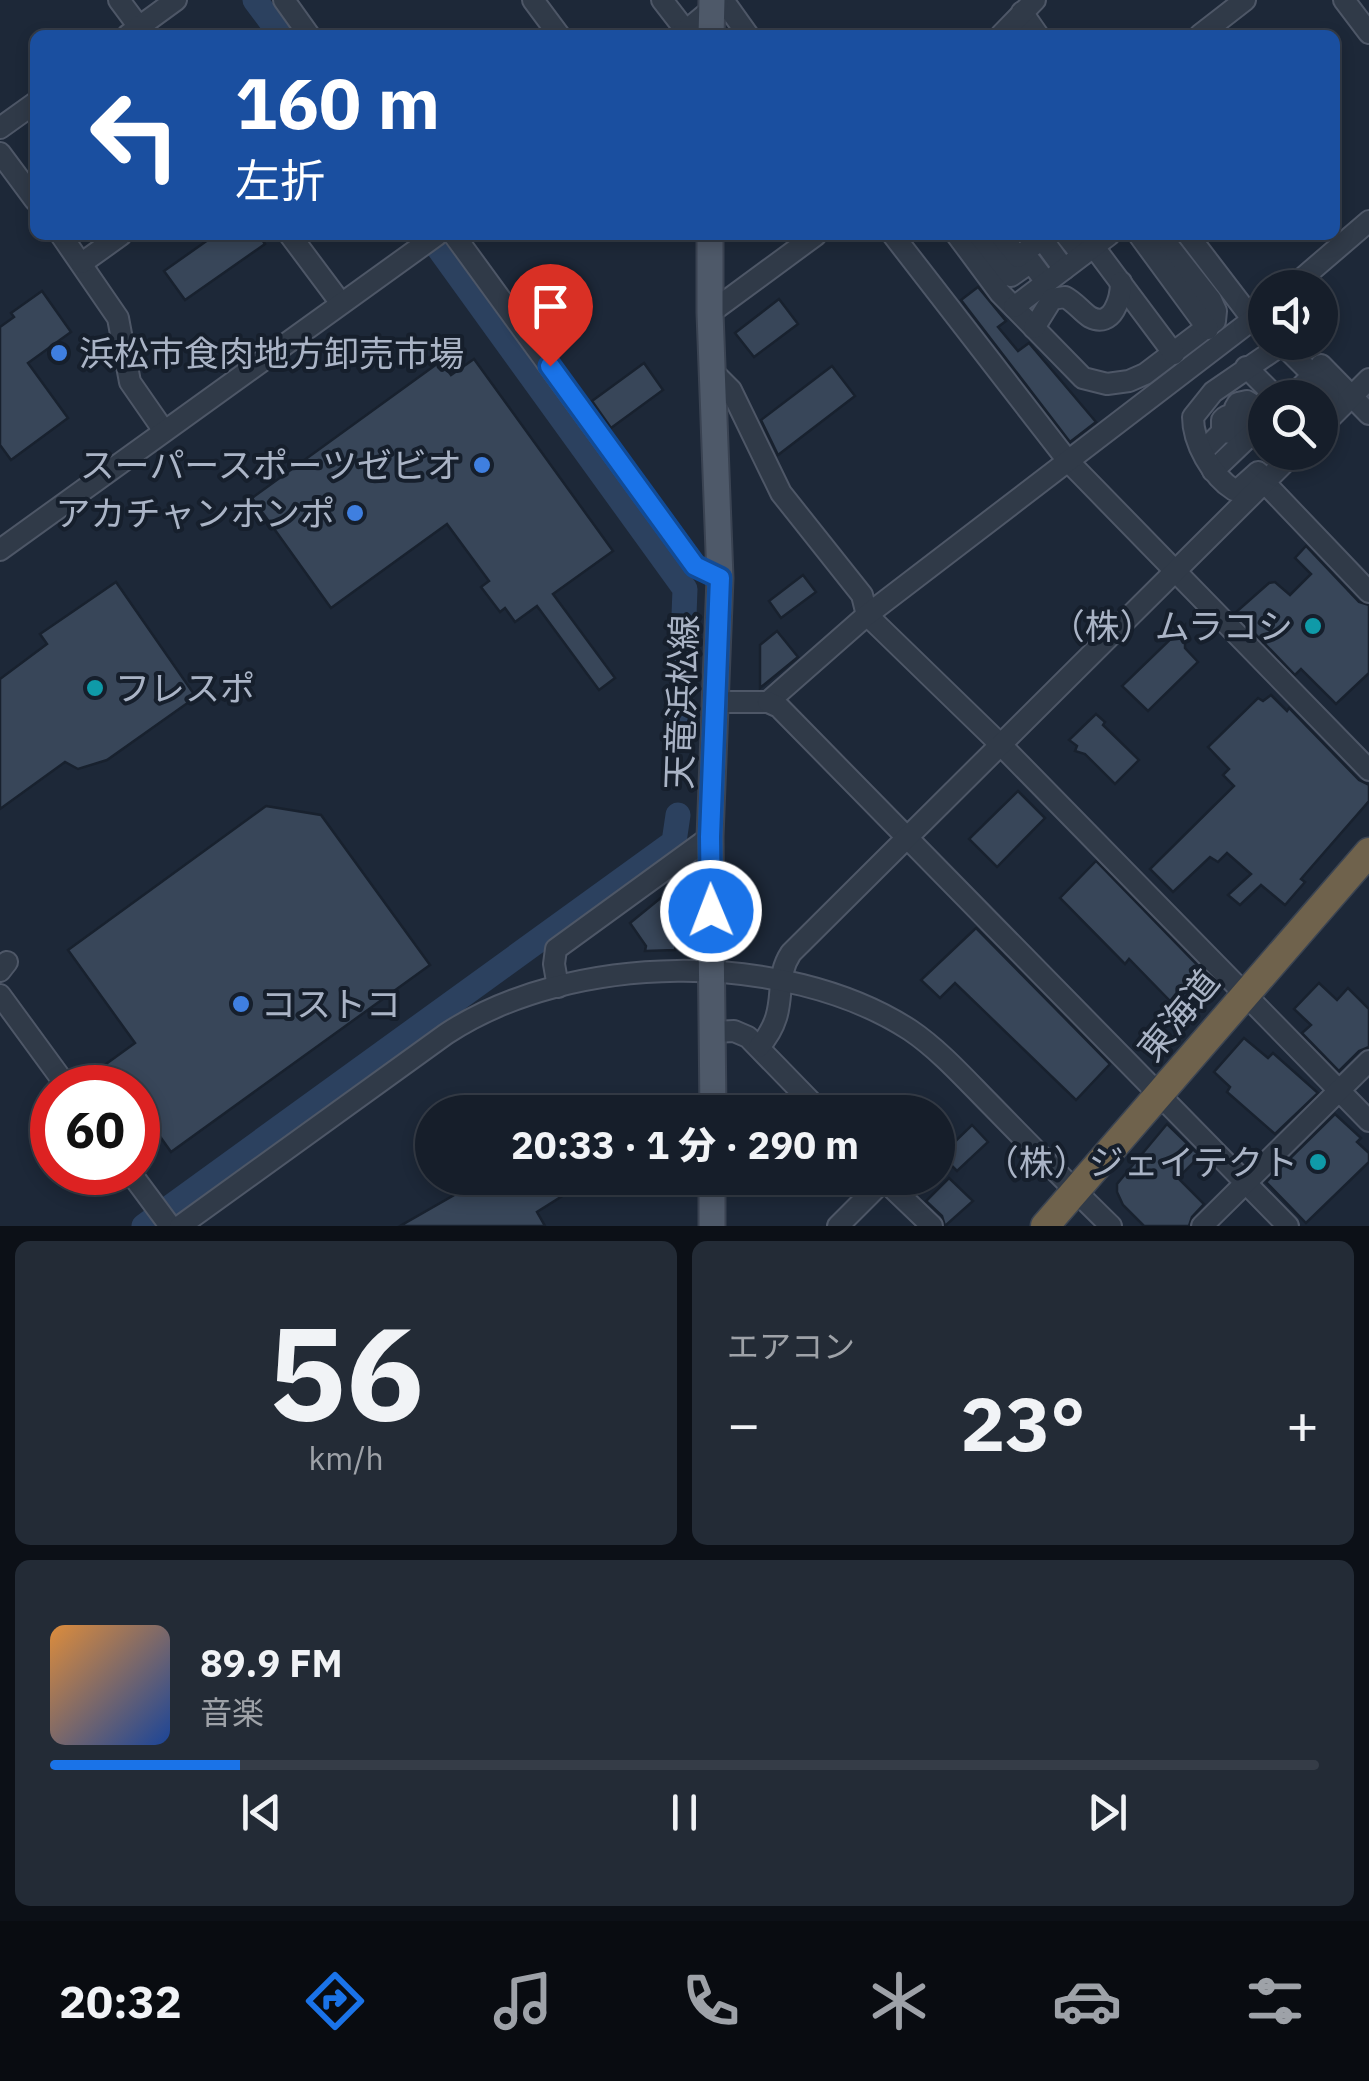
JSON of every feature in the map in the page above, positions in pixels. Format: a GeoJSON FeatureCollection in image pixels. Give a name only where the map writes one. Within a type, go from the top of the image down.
{"type":"FeatureCollection","features":[{"type":"Feature","properties":{"kind":"highway","name":"東海道"},"geometry":{"type":"LineString","coordinates":[[1045,1226],[1369,852]]}},
{"type":"Feature","properties":{"kind":"main road","name":"天竜浜松線"},"geometry":{"type":"LineString","coordinates":[[710,240],[720,578],[710,837],[712,1095]]}},
{"type":"Feature","properties":{"kind":"main road"},"geometry":{"type":"LineString","coordinates":[[712,1195],[712,1226]]}},
{"type":"Feature","properties":{"kind":"street"},"geometry":{"type":"LineString","coordinates":[[119,0],[136,30]]}},
{"type":"Feature","properties":{"kind":"street"},"geometry":{"type":"LineString","coordinates":[[139,30],[176,0]]}},
{"type":"Feature","properties":{"kind":"street"},"geometry":{"type":"LineString","coordinates":[[284,0],[305,30]]}},
{"type":"Feature","properties":{"kind":"street"},"geometry":{"type":"LineString","coordinates":[[533,0],[555,30]]}},
{"type":"Feature","properties":{"kind":"street"},"geometry":{"type":"LineString","coordinates":[[662,0],[737,30]]}},
{"type":"Feature","properties":{"kind":"street"},"geometry":{"type":"LineString","coordinates":[[1206,30],[1244,0]]}},
{"type":"Feature","properties":{"kind":"street"},"geometry":{"type":"LineString","coordinates":[[1344,0],[1369,33]]}},
{"type":"Feature","properties":{"kind":"street"},"geometry":{"type":"LineString","coordinates":[[1005,30],[1029,6],[1036,30]]}},
{"type":"Feature","properties":{"kind":"street"},"geometry":{"type":"LineString","coordinates":[[0,128],[30,107]]}},
{"type":"Feature","properties":{"kind":"street"},"geometry":{"type":"LineString","coordinates":[[0,153],[30,193]]}},
{"type":"Feature","properties":{"kind":"street"},"geometry":{"type":"LineString","coordinates":[[1312,270],[1369,220]]}},
{"type":"Feature","properties":{"kind":"street"},"geometry":{"type":"LineString","coordinates":[[65,240],[118,318],[130,382],[164,430]]}},
{"type":"Feature","properties":{"kind":"street"},"geometry":{"type":"LineString","coordinates":[[82,264],[115,240]]}},
{"type":"Feature","properties":{"kind":"street"},"geometry":{"type":"LineString","coordinates":[[294,240],[340,302]]}},
{"type":"Feature","properties":{"kind":"street"},"geometry":{"type":"LineString","coordinates":[[0,550],[430,240]]}},
{"type":"Feature","properties":{"kind":"street"},"geometry":{"type":"LineString","coordinates":[[458,240],[695,566],[720,578]]}},
{"type":"Feature","properties":{"kind":"street"},"geometry":{"type":"LineString","coordinates":[[710,313],[809,240]]}},
{"type":"Feature","properties":{"kind":"street"},"geometry":{"type":"LineString","coordinates":[[897,240],[1068,460],[1369,770]]}},
{"type":"Feature","properties":{"kind":"street"},"geometry":{"type":"LineString","coordinates":[[985,240],[1018,258],[1037,240]]}},
{"type":"Feature","properties":{"kind":"street"},"geometry":{"type":"LineString","coordinates":[[985,240],[1011,276],[1032,262],[1046,282]]}},
{"type":"Feature","properties":{"kind":"street"},"geometry":{"type":"LineString","coordinates":[[985,240],[1014,307],[1083,378],[1107,384],[1129,382],[1174,354],[1212,320],[1248,319]]}},
{"type":"Feature","properties":{"kind":"street"},"geometry":{"type":"LineString","coordinates":[[1042,240],[1064,269]]}},
{"type":"Feature","properties":{"kind":"street"},"geometry":{"type":"LineString","coordinates":[[1143,240],[1212,320]]}},
{"type":"Feature","properties":{"kind":"street"},"geometry":{"type":"LineString","coordinates":[[1163,240],[1212,320]]}},
{"type":"Feature","properties":{"kind":"street"},"geometry":{"type":"LineString","coordinates":[[1192,240],[1248,311]]}},
{"type":"Feature","properties":{"kind":"street"},"geometry":{"type":"LineString","coordinates":[[1014,307],[1093,243],[1174,354]]}},
{"type":"Feature","properties":{"kind":"street"},"geometry":{"type":"LineString","coordinates":[[1034,328],[1052,299],[1065,297],[1099,320],[1111,315],[1121,300],[1121,282]]}},
{"type":"Feature","properties":{"kind":"street"},"geometry":{"type":"LineString","coordinates":[[768,702],[867,614],[1248,324]]}},
{"type":"Feature","properties":{"kind":"street"},"geometry":{"type":"LineString","coordinates":[[1259,470],[1239,490],[1227,486],[1203,451],[1193,430],[1193,417],[1207,398],[1280,346],[1288,349],[1318,380]]}},
{"type":"Feature","properties":{"kind":"street"},"geometry":{"type":"LineString","coordinates":[[1317,360],[1369,414]]}},
{"type":"Feature","properties":{"kind":"street"},"geometry":{"type":"LineString","coordinates":[[1246,367],[1251,380]]}},
{"type":"Feature","properties":{"kind":"street"},"geometry":{"type":"LineString","coordinates":[[712,372],[731,390],[781,493],[862,595],[867,614],[1001,745],[1369,1121]]}},
{"type":"Feature","properties":{"kind":"street"},"geometry":{"type":"LineString","coordinates":[[1308,380],[1313,375]]}},
{"type":"Feature","properties":{"kind":"street"},"geometry":{"type":"LineString","coordinates":[[1338,410],[1369,379]]}},
{"type":"Feature","properties":{"kind":"street"},"geometry":{"type":"LineString","coordinates":[[1207,398],[1222,409],[1230,404],[1235,390],[1241,388],[1248,393]]}},
{"type":"Feature","properties":{"kind":"street"},"geometry":{"type":"LineString","coordinates":[[1203,451],[1222,432],[1226,415],[1248,405]]}},
{"type":"Feature","properties":{"kind":"street"},"geometry":{"type":"LineString","coordinates":[[1213,470],[1248,437]]}},
{"type":"Feature","properties":{"kind":"street"},"geometry":{"type":"LineString","coordinates":[[759,1047],[774,1030],[786,961],[791,953],[1278,470]]}},
{"type":"Feature","properties":{"kind":"street"},"geometry":{"type":"LineString","coordinates":[[1265,483],[1369,592]]}},
{"type":"Feature","properties":{"kind":"street"},"geometry":{"type":"LineString","coordinates":[[716,702],[768,702],[778,706],[1288,1226]]}},
{"type":"Feature","properties":{"kind":"street"},"geometry":{"type":"LineString","coordinates":[[558,987],[553,956],[556,949],[710,837]]}},
{"type":"Feature","properties":{"kind":"street"},"geometry":{"type":"LineString","coordinates":[[148,1195],[168,1220],[462,1023],[498,1006],[558,987],[615,976],[712,972],[783,980],[862,1004],[922,1039],[1111,1226]]}},
{"type":"Feature","properties":{"kind":"street"},"geometry":{"type":"LineString","coordinates":[[0,996],[51,1065]]}},
{"type":"Feature","properties":{"kind":"street"},"geometry":{"type":"LineString","coordinates":[[713,1032],[737,1032],[759,1047],[805,1095]]}},
{"type":"Feature","properties":{"kind":"street"},"geometry":{"type":"LineString","coordinates":[[1202,1226],[1369,1061]]}},
{"type":"Feature","properties":{"kind":"street"},"geometry":{"type":"LineString","coordinates":[[838,1226],[867,1195]]}},
{"type":"Feature","properties":{"kind":"street"},"geometry":{"type":"LineString","coordinates":[[900,1195],[932,1226]]}},
{"type":"Feature","properties":{"kind":"building"},"geometry":{"type":"Polygon","coordinates":[[[208,240],[262,240],[265,244],[185,300],[164,271],[208,240]]]}},
{"type":"Feature","properties":{"kind":"building"},"geometry":{"type":"Polygon","coordinates":[[[978,287],[1006,321],[998,327],[1018,351],[1029,343],[1096,422],[1070,442],[961,300],[978,287]]]}},
{"type":"Feature","properties":{"kind":"building"},"geometry":{"type":"Polygon","coordinates":[[[42,291],[71,332],[28,363],[68,418],[11,460],[0,445],[0,327],[14,317],[11,313],[42,291]]]}},
{"type":"Feature","properties":{"kind":"building"},"geometry":{"type":"Polygon","coordinates":[[[779,299],[798,324],[754,357],[735,333],[779,299]]]}},
{"type":"Feature","properties":{"kind":"building"},"geometry":{"type":"Polygon","coordinates":[[[474,359],[613,551],[553,594],[615,678],[599,690],[537,606],[515,622],[505,608],[500,612],[481,587],[489,581],[447,524],[331,608],[252,498],[441,361],[451,375],[474,359]]]}},
{"type":"Feature","properties":{"kind":"building"},"geometry":{"type":"Polygon","coordinates":[[[644,363],[663,390],[611,428],[592,401],[644,363]]]}},
{"type":"Feature","properties":{"kind":"building"},"geometry":{"type":"Polygon","coordinates":[[[832,366],[855,396],[778,455],[761,420],[832,366]]]}},
{"type":"Feature","properties":{"kind":"building"},"geometry":{"type":"Polygon","coordinates":[[[1306,546],[1359,602],[1369,605],[1369,673],[1336,704],[1301,669],[1295,675],[1235,613],[1269,583],[1275,582],[1290,595],[1311,574],[1295,558],[1306,546]]]}},
{"type":"Feature","properties":{"kind":"building"},"geometry":{"type":"Polygon","coordinates":[[[803,575],[816,592],[781,618],[769,601],[803,575]]]}},
{"type":"Feature","properties":{"kind":"building","name":"フレスポ"},"geometry":{"type":"Polygon","coordinates":[[[116,582],[196,697],[107,760],[78,769],[65,762],[0,809],[0,679],[47,644],[40,634],[116,582]]]}},
{"type":"Feature","properties":{"kind":"building"},"geometry":{"type":"Polygon","coordinates":[[[1185,625],[1185,648],[1198,662],[1148,711],[1122,686],[1185,625]]]}},
{"type":"Feature","properties":{"kind":"building"},"geometry":{"type":"Polygon","coordinates":[[[777,631],[798,657],[760,688],[760,645],[777,631]]]}},
{"type":"Feature","properties":{"kind":"building"},"geometry":{"type":"Polygon","coordinates":[[[1271,695],[1287,711],[1289,708],[1359,780],[1369,785],[1369,801],[1301,879],[1305,882],[1285,905],[1261,885],[1240,905],[1228,895],[1251,874],[1227,853],[1218,862],[1210,857],[1173,892],[1150,869],[1234,786],[1223,775],[1229,769],[1208,747],[1258,698],[1263,701],[1271,695]]]}},
{"type":"Feature","properties":{"kind":"building"},"geometry":{"type":"Polygon","coordinates":[[[1096,714],[1139,760],[1115,784],[1085,754],[1075,751],[1077,746],[1069,740],[1096,714]]]}},
{"type":"Feature","properties":{"kind":"building"},"geometry":{"type":"Polygon","coordinates":[[[1018,791],[1045,818],[997,867],[969,839],[1018,791]]]}},
{"type":"Feature","properties":{"kind":"building","name":"コストコ"},"geometry":{"type":"Polygon","coordinates":[[[266,806],[321,815],[430,965],[171,1152],[160,1136],[160,1065],[107,1065],[135,1043],[68,950],[266,806]]]}},
{"type":"Feature","properties":{"kind":"building"},"geometry":{"type":"Polygon","coordinates":[[[1096,861],[1204,972],[1173,1004],[1129,959],[1125,964],[1060,898],[1096,861]]]}},
{"type":"Feature","properties":{"kind":"building"},"geometry":{"type":"Polygon","coordinates":[[[679,883],[688,895],[688,911],[678,918],[675,950],[645,951],[646,946],[630,923],[679,883]]]}},
{"type":"Feature","properties":{"kind":"building"},"geometry":{"type":"Polygon","coordinates":[[[976,928],[1110,1064],[1076,1100],[955,983],[940,998],[921,980],[976,928]]]}},
{"type":"Feature","properties":{"kind":"building"},"geometry":{"type":"Polygon","coordinates":[[[1319,983],[1337,1000],[1348,988],[1369,1009],[1369,1047],[1359,1051],[1339,1071],[1302,1033],[1311,1025],[1294,1009],[1319,983]]]}},
{"type":"Feature","properties":{"kind":"building"},"geometry":{"type":"Polygon","coordinates":[[[1244,1038],[1268,1058],[1273,1053],[1318,1093],[1275,1134],[1227,1092],[1230,1087],[1214,1072],[1244,1038]]]}},
{"type":"Feature","properties":{"kind":"building","name":"（株）ジェイテクト"},"geometry":{"type":"Polygon","coordinates":[[[1335,1114],[1361,1138],[1357,1142],[1369,1153],[1369,1162],[1306,1223],[1266,1182],[1335,1114]]]}},
{"type":"Feature","properties":{"kind":"building"},"geometry":{"type":"Polygon","coordinates":[[[1167,1124],[1200,1156],[1178,1178],[1204,1204],[1189,1226],[1144,1226],[1123,1205],[1117,1184],[1167,1124]]]}},
{"type":"Feature","properties":{"kind":"building"},"geometry":{"type":"Polygon","coordinates":[[[972,1125],[988,1142],[957,1171],[955,1141],[972,1125]]]}},
{"type":"Feature","properties":{"kind":"building"},"geometry":{"type":"Polygon","coordinates":[[[955,1184],[973,1201],[945,1226],[942,1216],[926,1201],[932,1195],[955,1195],[955,1184]]]}},
{"type":"Feature","properties":{"kind":"building"},"geometry":{"type":"Polygon","coordinates":[[[454,1195],[564,1195],[537,1212],[545,1226],[400,1226],[454,1195]]]}},
{"type":"Feature","properties":{"kind":"waterway"},"geometry":{"type":"LineString","coordinates":[[255,0],[277,30]]}},
{"type":"Feature","properties":{"kind":"waterway"},"geometry":{"type":"LineString","coordinates":[[435,243],[685,589],[680,720]]}},
{"type":"Feature","properties":{"kind":"waterway"},"geometry":{"type":"LineString","coordinates":[[144,1226],[674,842],[678,815]]}},
{"type":"Feature","properties":{"kind":"place","name":"浜松市食肉地方卸売市場"},"geometry":{"type":"Point","coordinates":[59,353]}},
{"type":"Feature","properties":{"kind":"place","name":"スーパースポーツゼビオ"},"geometry":{"type":"Point","coordinates":[482,465]}},
{"type":"Feature","properties":{"kind":"place","name":"アカチャンホンポ"},"geometry":{"type":"Point","coordinates":[355,513]}},
{"type":"Feature","properties":{"kind":"place","name":"（株）ムラコシ"},"geometry":{"type":"Point","coordinates":[1313,626]}},
{"type":"Feature","properties":{"kind":"place","name":"フレスポ"},"geometry":{"type":"Point","coordinates":[95,688]}},
{"type":"Feature","properties":{"kind":"place","name":"コストコ"},"geometry":{"type":"Point","coordinates":[241,1004]}},
{"type":"Feature","properties":{"kind":"place","name":"（株）ジェイテクト"},"geometry":{"type":"Point","coordinates":[1318,1162]}},
{"type":"Feature","properties":{"kind":"route"},"geometry":{"type":"LineString","coordinates":[[550,366],[695,566],[720,578],[711,911]]}}]}
